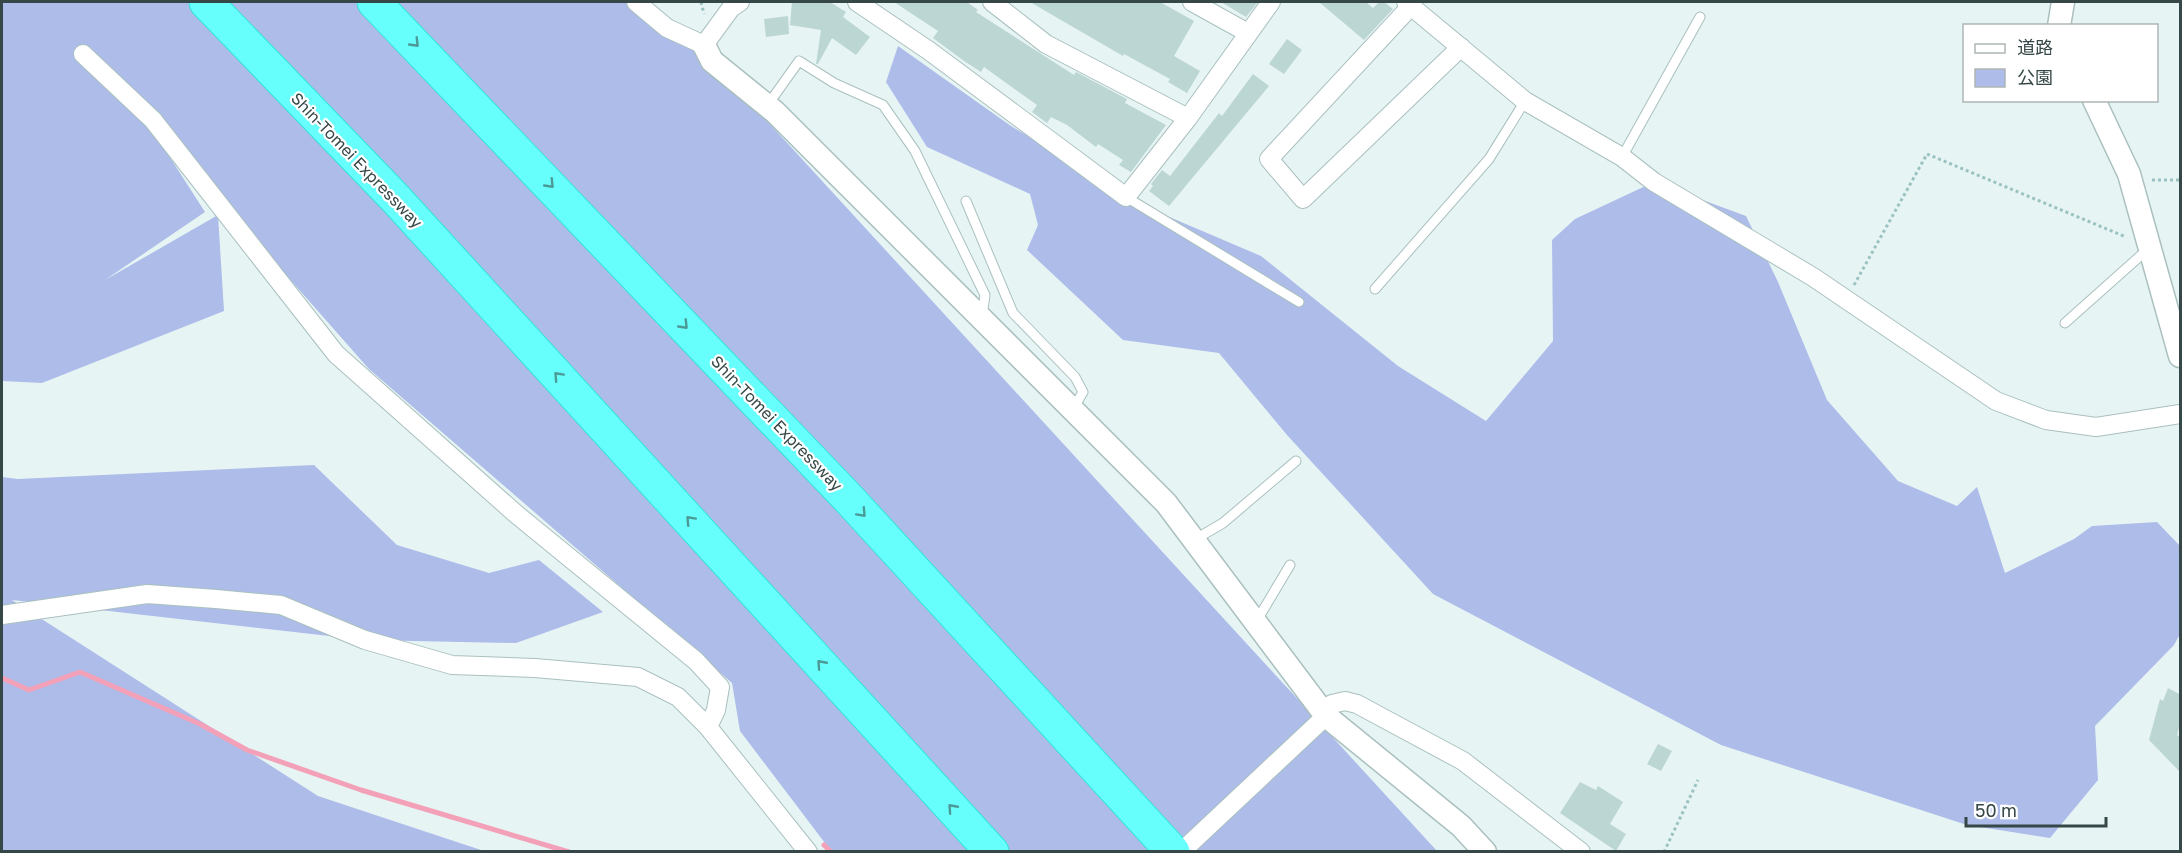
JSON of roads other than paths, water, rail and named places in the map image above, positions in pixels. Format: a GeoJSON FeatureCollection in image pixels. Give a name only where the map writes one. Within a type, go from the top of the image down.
{"type":"FeatureCollection","features":[{"type":"Feature","properties":{"kind":"highway","name":"Shin-Tomei Expressway"},"geometry":{"type":"LineString","coordinates":[[206,2],[404,208],[992,852]]}},
{"type":"Feature","properties":{"kind":"highway","name":"Shin-Tomei Expressway"},"geometry":{"type":"LineString","coordinates":[[374,2],[849,499],[1173,852]]}},
{"type":"Feature","properties":{"kind":"street"},"geometry":{"type":"LineString","coordinates":[[636,2],[667,28],[704,45],[712,61],[767,106],[982,318],[1166,503],[1326,716],[1461,826],[1485,852]]}},
{"type":"Feature","properties":{"kind":"street"},"geometry":{"type":"LineString","coordinates":[[857,2],[928,50],[1126,197],[1188,118],[1271,2]]}},
{"type":"Feature","properties":{"kind":"street"},"geometry":{"type":"LineString","coordinates":[[992,2],[1047,44],[1188,118]]}},
{"type":"Feature","properties":{"kind":"street"},"geometry":{"type":"LineString","coordinates":[[1192,2],[1248,33]]}},
{"type":"Feature","properties":{"kind":"street"},"geometry":{"type":"LineString","coordinates":[[2059,24],[2063,2]]}},
{"type":"Feature","properties":{"kind":"street"},"geometry":{"type":"LineString","coordinates":[[704,45],[733,4]]}},
{"type":"Feature","properties":{"kind":"street"},"geometry":{"type":"LineString","coordinates":[[1461,47],[1303,200],[1269,159],[1409,4],[1461,47],[1525,101],[1622,157],[1654,182],[1846,299],[1996,401],[2046,420],[2096,427],[2181,414]]}},
{"type":"Feature","properties":{"kind":"street"},"geometry":{"type":"LineString","coordinates":[[83,54],[153,120],[336,354],[516,514],[696,661],[720,687],[716,710],[708,727]]}},
{"type":"Feature","properties":{"kind":"street"},"geometry":{"type":"LineString","coordinates":[[2095,102],[2130,181],[2181,356]]}},
{"type":"Feature","properties":{"kind":"street"},"geometry":{"type":"LineString","coordinates":[[2,615],[147,594],[281,605],[365,640],[452,665],[535,668],[638,677],[678,697],[708,727],[808,852]]}},
{"type":"Feature","properties":{"kind":"street"},"geometry":{"type":"LineString","coordinates":[[1181,852],[1326,716],[1332,704],[1345,701],[1357,704],[1463,761],[1581,852]]}},
{"type":"Feature","properties":{"kind":"lane"},"geometry":{"type":"LineString","coordinates":[[1622,157],[1700,17]]}},
{"type":"Feature","properties":{"kind":"lane"},"geometry":{"type":"LineString","coordinates":[[767,106],[800,61],[834,83],[883,105],[915,152],[985,295],[982,318]]}},
{"type":"Feature","properties":{"kind":"lane"},"geometry":{"type":"LineString","coordinates":[[1375,289],[1489,159],[1525,101]]}},
{"type":"Feature","properties":{"kind":"lane"},"geometry":{"type":"LineString","coordinates":[[1126,197],[1299,302]]}},
{"type":"Feature","properties":{"kind":"lane"},"geometry":{"type":"LineString","coordinates":[[966,201],[1012,313],[1075,377],[1083,392],[1073,410]]}},
{"type":"Feature","properties":{"kind":"lane"},"geometry":{"type":"LineString","coordinates":[[2065,323],[2150,247]]}},
{"type":"Feature","properties":{"kind":"lane"},"geometry":{"type":"LineString","coordinates":[[1194,540],[1223,523],[1296,461]]}},
{"type":"Feature","properties":{"kind":"lane"},"geometry":{"type":"LineString","coordinates":[[1254,620],[1262,612],[1290,565]]}},
{"type":"Feature","properties":{"kind":"waterway"},"geometry":{"type":"LineString","coordinates":[[2,678],[29,690],[80,672],[200,724],[247,750],[361,790],[569,852]]}},
{"type":"Feature","properties":{"kind":"waterway"},"geometry":{"type":"LineString","coordinates":[[824,845],[831,852]]}}]}
